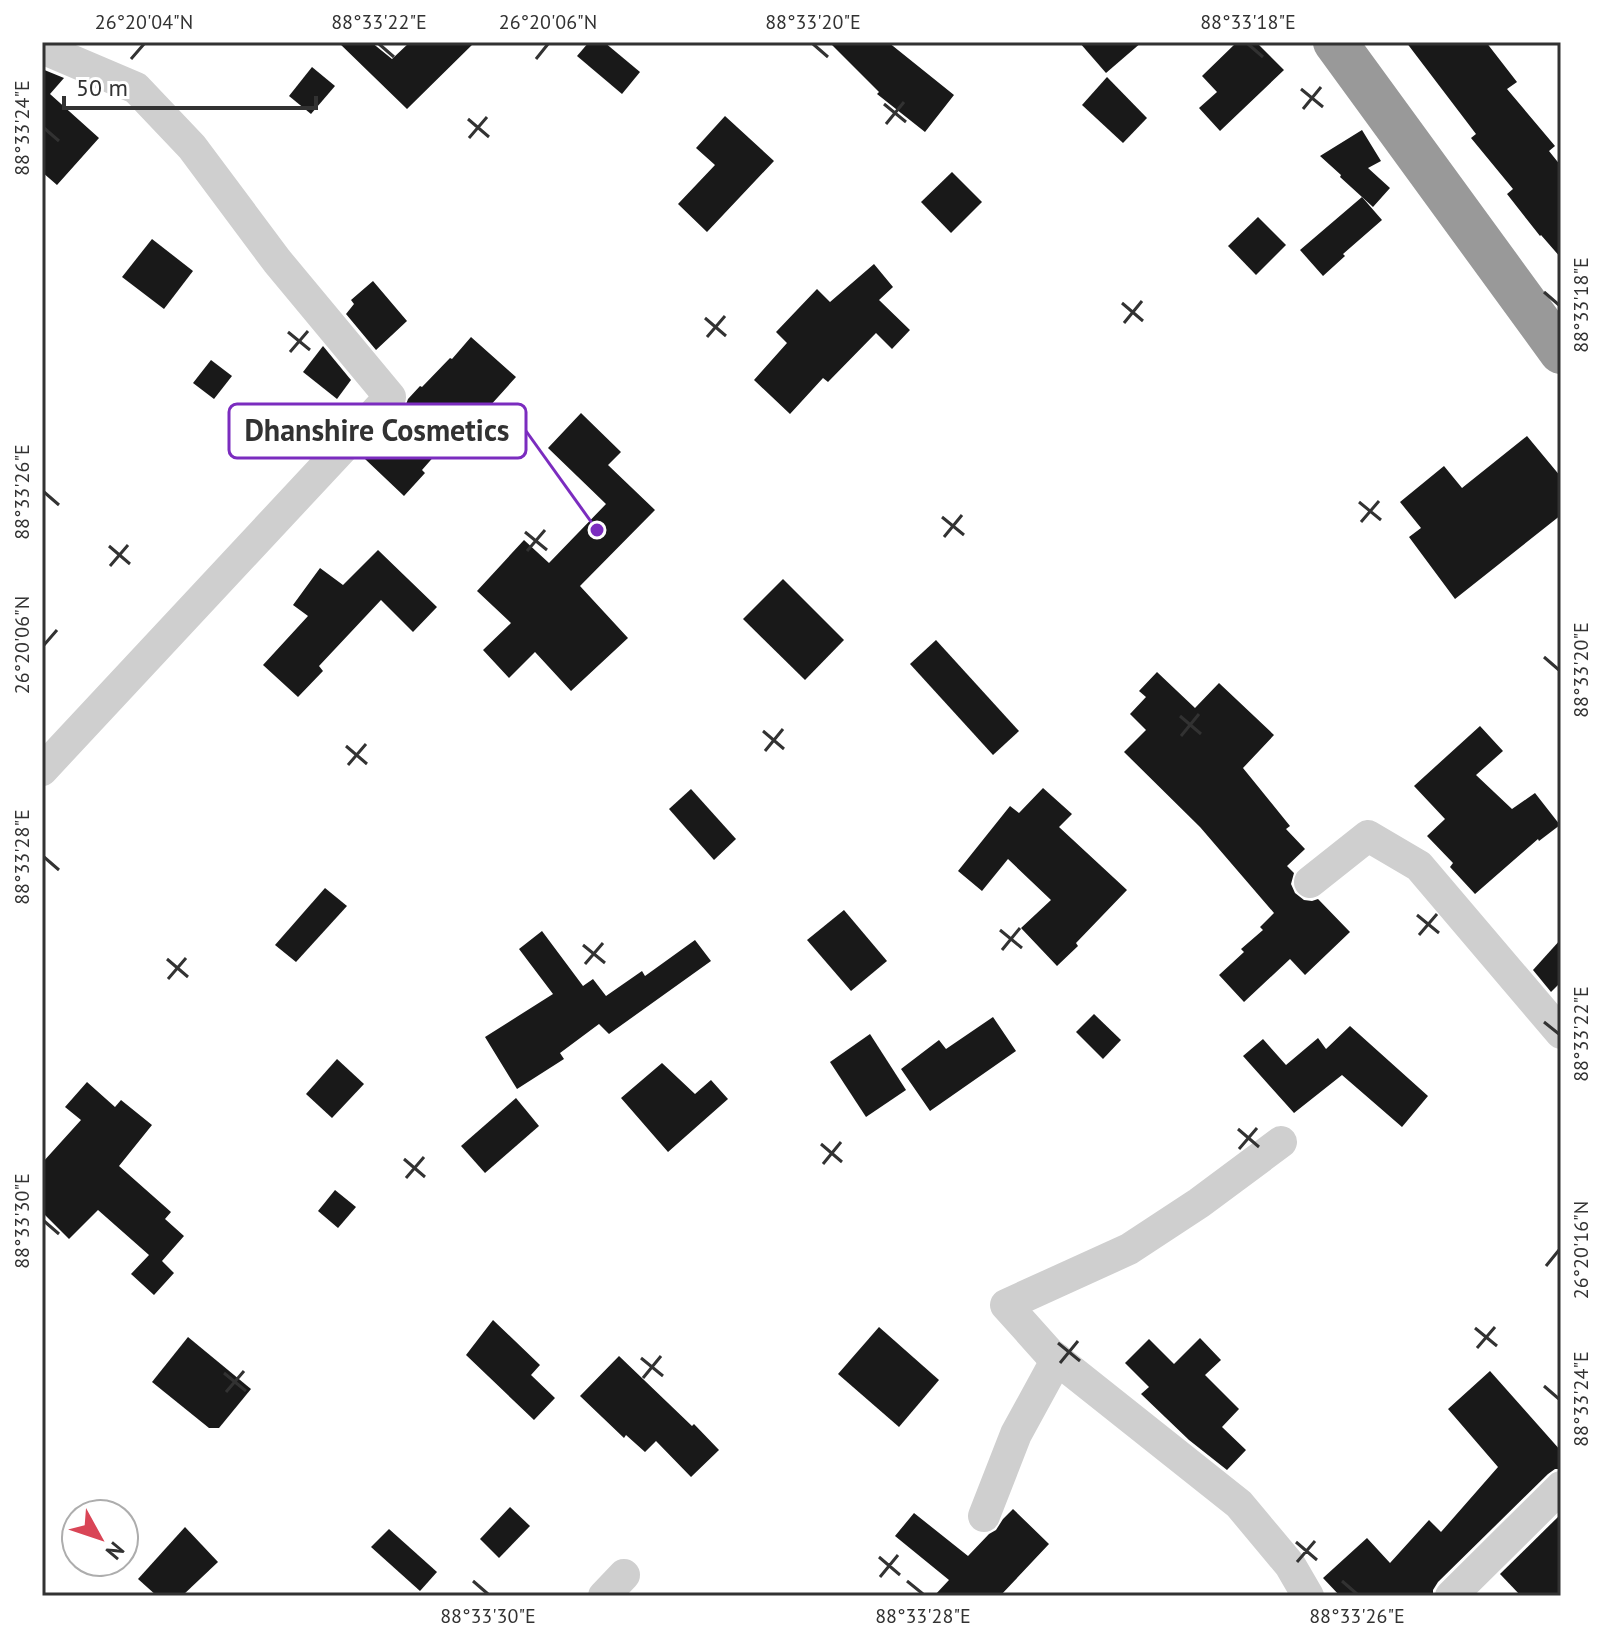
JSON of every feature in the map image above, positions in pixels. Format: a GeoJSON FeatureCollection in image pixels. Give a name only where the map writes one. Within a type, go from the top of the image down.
{"type":"FeatureCollection","features":[{"type":"Feature","properties":{"kind":"highway"},"geometry":{"type":"LineString","coordinates":[[1335,42],[1561,352]]}},
{"type":"Feature","properties":{"kind":"street"},"geometry":{"type":"LineString","coordinates":[[42,48],[136,88],[192,147],[277,261],[390,397],[42,770]]}},
{"type":"Feature","properties":{"kind":"street"},"geometry":{"type":"LineString","coordinates":[[1310,882],[1368,836],[1419,866],[1561,1033]]}},
{"type":"Feature","properties":{"kind":"street"},"geometry":{"type":"LineString","coordinates":[[1281,1142],[1199,1203],[1129,1249],[1006,1305],[1049,1353],[1239,1504],[1290,1565],[1308,1596]]}},
{"type":"Feature","properties":{"kind":"street"},"geometry":{"type":"LineString","coordinates":[[984,1516],[1016,1434],[1057,1359]]}},
{"type":"Feature","properties":{"kind":"street"},"geometry":{"type":"LineString","coordinates":[[1451,1596],[1561,1487]]}},
{"type":"Feature","properties":{"kind":"building"},"geometry":{"type":"Polygon","coordinates":[[[338,42],[371,42],[392,59],[410,42],[475,42],[407,109],[338,42]]]}},
{"type":"Feature","properties":{"kind":"building"},"geometry":{"type":"Polygon","coordinates":[[[589,42],[604,42],[640,72],[622,94],[577,56],[589,42]]]}},
{"type":"Feature","properties":{"kind":"building"},"geometry":{"type":"Polygon","coordinates":[[[829,42],[888,42],[954,95],[925,132],[877,94],[879,92],[829,42]]]}},
{"type":"Feature","properties":{"kind":"building"},"geometry":{"type":"Polygon","coordinates":[[[1079,42],[1142,42],[1106,73],[1079,42]]]}},
{"type":"Feature","properties":{"kind":"building"},"geometry":{"type":"Polygon","coordinates":[[[1237,42],[1256,42],[1284,70],[1220,131],[1199,108],[1217,92],[1202,76],[1237,42]]]}},
{"type":"Feature","properties":{"kind":"building"},"geometry":{"type":"Polygon","coordinates":[[[1406,42],[1486,42],[1517,82],[1507,89],[1555,146],[1549,151],[1561,166],[1561,258],[1507,194],[1513,189],[1471,138],[1476,134],[1406,42]]]}},
{"type":"Feature","properties":{"kind":"building"},"geometry":{"type":"Polygon","coordinates":[[[312,67],[335,86],[311,114],[289,96],[312,67]]]}},
{"type":"Feature","properties":{"kind":"building"},"geometry":{"type":"Polygon","coordinates":[[[42,69],[64,78],[50,94],[99,138],[57,185],[42,172],[42,69]]]}},
{"type":"Feature","properties":{"kind":"building"},"geometry":{"type":"Polygon","coordinates":[[[1107,77],[1147,118],[1123,143],[1082,105],[1107,77]]]}},
{"type":"Feature","properties":{"kind":"building"},"geometry":{"type":"Polygon","coordinates":[[[725,116],[774,161],[707,232],[678,204],[715,165],[696,148],[725,116]]]}},
{"type":"Feature","properties":{"kind":"building"},"geometry":{"type":"Polygon","coordinates":[[[1362,130],[1381,161],[1368,168],[1390,188],[1373,207],[1320,156],[1362,130]]]}},
{"type":"Feature","properties":{"kind":"building"},"geometry":{"type":"Polygon","coordinates":[[[952,172],[982,202],[951,233],[921,202],[952,172]]]}},
{"type":"Feature","properties":{"kind":"building"},"geometry":{"type":"Polygon","coordinates":[[[1362,197],[1382,220],[1323,276],[1300,250],[1362,197]]]}},
{"type":"Feature","properties":{"kind":"building"},"geometry":{"type":"Polygon","coordinates":[[[1258,217],[1286,245],[1256,275],[1228,246],[1258,217]]]}},
{"type":"Feature","properties":{"kind":"building"},"geometry":{"type":"Polygon","coordinates":[[[152,239],[193,271],[164,309],[122,277],[152,239]]]}},
{"type":"Feature","properties":{"kind":"building"},"geometry":{"type":"Polygon","coordinates":[[[874,264],[893,287],[879,300],[910,330],[892,349],[876,333],[828,382],[823,378],[790,414],[754,380],[787,343],[776,332],[817,289],[830,302],[874,264]]]}},
{"type":"Feature","properties":{"kind":"building"},"geometry":{"type":"Polygon","coordinates":[[[373,281],[407,321],[376,350],[346,314],[354,304],[351,300],[373,281]]]}},
{"type":"Feature","properties":{"kind":"building"},"geometry":{"type":"Polygon","coordinates":[[[471,337],[516,377],[479,418],[473,412],[422,470],[425,473],[404,496],[365,459],[397,424],[394,421],[404,410],[408,399],[471,337]]]}},
{"type":"Feature","properties":{"kind":"building"},"geometry":{"type":"Polygon","coordinates":[[[323,346],[351,380],[337,399],[303,372],[323,346]]]}},
{"type":"Feature","properties":{"kind":"building"},"geometry":{"type":"Polygon","coordinates":[[[211,360],[232,376],[214,399],[193,383],[211,360]]]}},
{"type":"Feature","properties":{"kind":"building"},"geometry":{"type":"Polygon","coordinates":[[[581,413],[621,452],[608,465],[655,510],[580,586],[628,638],[571,691],[535,652],[509,678],[483,650],[511,623],[477,591],[524,540],[549,563],[606,504],[548,448],[581,413]]]}},
{"type":"Feature","properties":{"kind":"building"},"geometry":{"type":"Polygon","coordinates":[[[1527,436],[1561,477],[1561,515],[1455,599],[1409,537],[1421,528],[1400,502],[1444,466],[1462,488],[1527,436]]]}},
{"type":"Feature","properties":{"kind":"building"},"geometry":{"type":"Polygon","coordinates":[[[378,550],[437,607],[413,632],[381,600],[319,666],[323,671],[298,697],[263,665],[308,616],[293,605],[320,568],[343,585],[378,550]]]}},
{"type":"Feature","properties":{"kind":"building"},"geometry":{"type":"Polygon","coordinates":[[[783,579],[844,640],[805,680],[743,619],[783,579]]]}},
{"type":"Feature","properties":{"kind":"building"},"geometry":{"type":"Polygon","coordinates":[[[936,640],[1019,731],[993,755],[910,664],[936,640]]]}},
{"type":"Feature","properties":{"kind":"building"},"geometry":{"type":"Polygon","coordinates":[[[1157,672],[1195,708],[1219,683],[1274,735],[1243,768],[1290,826],[1286,829],[1305,849],[1287,866],[1294,873],[1291,884],[1295,893],[1304,900],[1318,899],[1350,932],[1305,975],[1290,959],[1244,1002],[1219,975],[1244,952],[1241,949],[1263,930],[1260,927],[1274,913],[1200,827],[1124,752],[1146,730],[1130,714],[1146,697],[1139,691],[1157,672]]]}},
{"type":"Feature","properties":{"kind":"building"},"geometry":{"type":"Polygon","coordinates":[[[1480,726],[1503,751],[1476,775],[1512,809],[1535,793],[1560,825],[1538,839],[1475,894],[1450,867],[1453,863],[1427,836],[1445,819],[1414,786],[1480,726]]]}},
{"type":"Feature","properties":{"kind":"building"},"geometry":{"type":"Polygon","coordinates":[[[1043,788],[1072,814],[1059,827],[1127,890],[1057,966],[1021,928],[1051,900],[1008,859],[982,891],[958,871],[1010,806],[1019,813],[1043,788]]]}},
{"type":"Feature","properties":{"kind":"building"},"geometry":{"type":"Polygon","coordinates":[[[691,789],[736,839],[714,860],[669,809],[691,789]]]}},
{"type":"Feature","properties":{"kind":"building"},"geometry":{"type":"Polygon","coordinates":[[[325,888],[347,906],[296,962],[275,945],[325,888]]]}},
{"type":"Feature","properties":{"kind":"building"},"geometry":{"type":"Polygon","coordinates":[[[844,910],[887,961],[851,991],[807,940],[844,910]]]}},
{"type":"Feature","properties":{"kind":"building"},"geometry":{"type":"Polygon","coordinates":[[[542,931],[583,986],[593,979],[606,996],[642,971],[645,976],[695,940],[711,961],[609,1034],[599,1024],[560,1053],[564,1059],[517,1089],[485,1037],[553,994],[519,949],[542,931]]]}},
{"type":"Feature","properties":{"kind":"building"},"geometry":{"type":"Polygon","coordinates":[[[1561,939],[1561,982],[1551,992],[1533,970],[1561,939]]]}},
{"type":"Feature","properties":{"kind":"building"},"geometry":{"type":"Polygon","coordinates":[[[1094,1014],[1121,1040],[1103,1059],[1076,1032],[1094,1014]]]}},
{"type":"Feature","properties":{"kind":"building"},"geometry":{"type":"Polygon","coordinates":[[[993,1017],[1016,1051],[930,1111],[901,1069],[939,1040],[946,1049],[993,1017]]]}},
{"type":"Feature","properties":{"kind":"building"},"geometry":{"type":"Polygon","coordinates":[[[1350,1026],[1428,1096],[1402,1127],[1342,1075],[1294,1113],[1243,1056],[1263,1039],[1286,1065],[1318,1038],[1326,1049],[1350,1026]]]}},
{"type":"Feature","properties":{"kind":"building"},"geometry":{"type":"Polygon","coordinates":[[[870,1034],[906,1090],[866,1117],[830,1062],[870,1034]]]}},
{"type":"Feature","properties":{"kind":"building"},"geometry":{"type":"Polygon","coordinates":[[[337,1059],[364,1084],[332,1118],[306,1094],[337,1059]]]}},
{"type":"Feature","properties":{"kind":"building"},"geometry":{"type":"Polygon","coordinates":[[[662,1063],[695,1094],[711,1080],[728,1099],[668,1152],[621,1098],[662,1063]]]}},
{"type":"Feature","properties":{"kind":"building"},"geometry":{"type":"Polygon","coordinates":[[[87,1082],[115,1107],[121,1100],[152,1125],[119,1166],[171,1212],[165,1219],[184,1236],[162,1261],[174,1273],[154,1295],[131,1274],[149,1255],[98,1210],[69,1239],[42,1212],[42,1163],[81,1120],[65,1107],[87,1082]]]}},
{"type":"Feature","properties":{"kind":"building"},"geometry":{"type":"Polygon","coordinates":[[[516,1098],[539,1126],[485,1173],[461,1146],[516,1098]]]}},
{"type":"Feature","properties":{"kind":"building"},"geometry":{"type":"Polygon","coordinates":[[[335,1190],[356,1207],[338,1228],[318,1211],[335,1190]]]}},
{"type":"Feature","properties":{"kind":"building"},"geometry":{"type":"Polygon","coordinates":[[[493,1320],[540,1365],[531,1375],[555,1398],[534,1420],[466,1355],[493,1320]]]}},
{"type":"Feature","properties":{"kind":"building"},"geometry":{"type":"Polygon","coordinates":[[[879,1327],[939,1380],[899,1427],[838,1374],[879,1327]]]}},
{"type":"Feature","properties":{"kind":"building"},"geometry":{"type":"Polygon","coordinates":[[[188,1337],[251,1389],[219,1428],[209,1428],[152,1382],[188,1337]]]}},
{"type":"Feature","properties":{"kind":"building"},"geometry":{"type":"Polygon","coordinates":[[[1200,1338],[1221,1360],[1205,1375],[1239,1409],[1222,1427],[1246,1450],[1227,1470],[1189,1440],[1141,1394],[1149,1387],[1125,1363],[1149,1339],[1174,1364],[1200,1338]]]}},
{"type":"Feature","properties":{"kind":"building"},"geometry":{"type":"Polygon","coordinates":[[[619,1356],[719,1450],[691,1477],[656,1441],[645,1452],[626,1435],[624,1438],[580,1396],[619,1356]]]}},
{"type":"Feature","properties":{"kind":"building"},"geometry":{"type":"Polygon","coordinates":[[[1490,1371],[1561,1451],[1561,1469],[1548,1474],[1438,1582],[1433,1596],[1340,1596],[1323,1578],[1367,1538],[1390,1563],[1429,1520],[1441,1532],[1498,1467],[1448,1409],[1490,1371]]]}},
{"type":"Feature","properties":{"kind":"building"},"geometry":{"type":"Polygon","coordinates":[[[510,1507],[530,1526],[499,1558],[480,1539],[510,1507]]]}},
{"type":"Feature","properties":{"kind":"building"},"geometry":{"type":"Polygon","coordinates":[[[1013,1509],[1049,1544],[1000,1596],[934,1596],[949,1580],[895,1536],[914,1513],[968,1556],[1013,1509]]]}},
{"type":"Feature","properties":{"kind":"building"},"geometry":{"type":"Polygon","coordinates":[[[1561,1514],[1561,1596],[1521,1596],[1500,1574],[1561,1514]]]}},
{"type":"Feature","properties":{"kind":"building"},"geometry":{"type":"Polygon","coordinates":[[[185,1527],[218,1562],[182,1596],[157,1596],[138,1579],[185,1527]]]}},
{"type":"Feature","properties":{"kind":"building"},"geometry":{"type":"Polygon","coordinates":[[[389,1529],[437,1572],[420,1591],[371,1547],[389,1529]]]}},
{"type":"Feature","properties":{"kind":"place","name":"Dhanshire Cosmetics"},"geometry":{"type":"Point","coordinates":[597,530]}}]}
